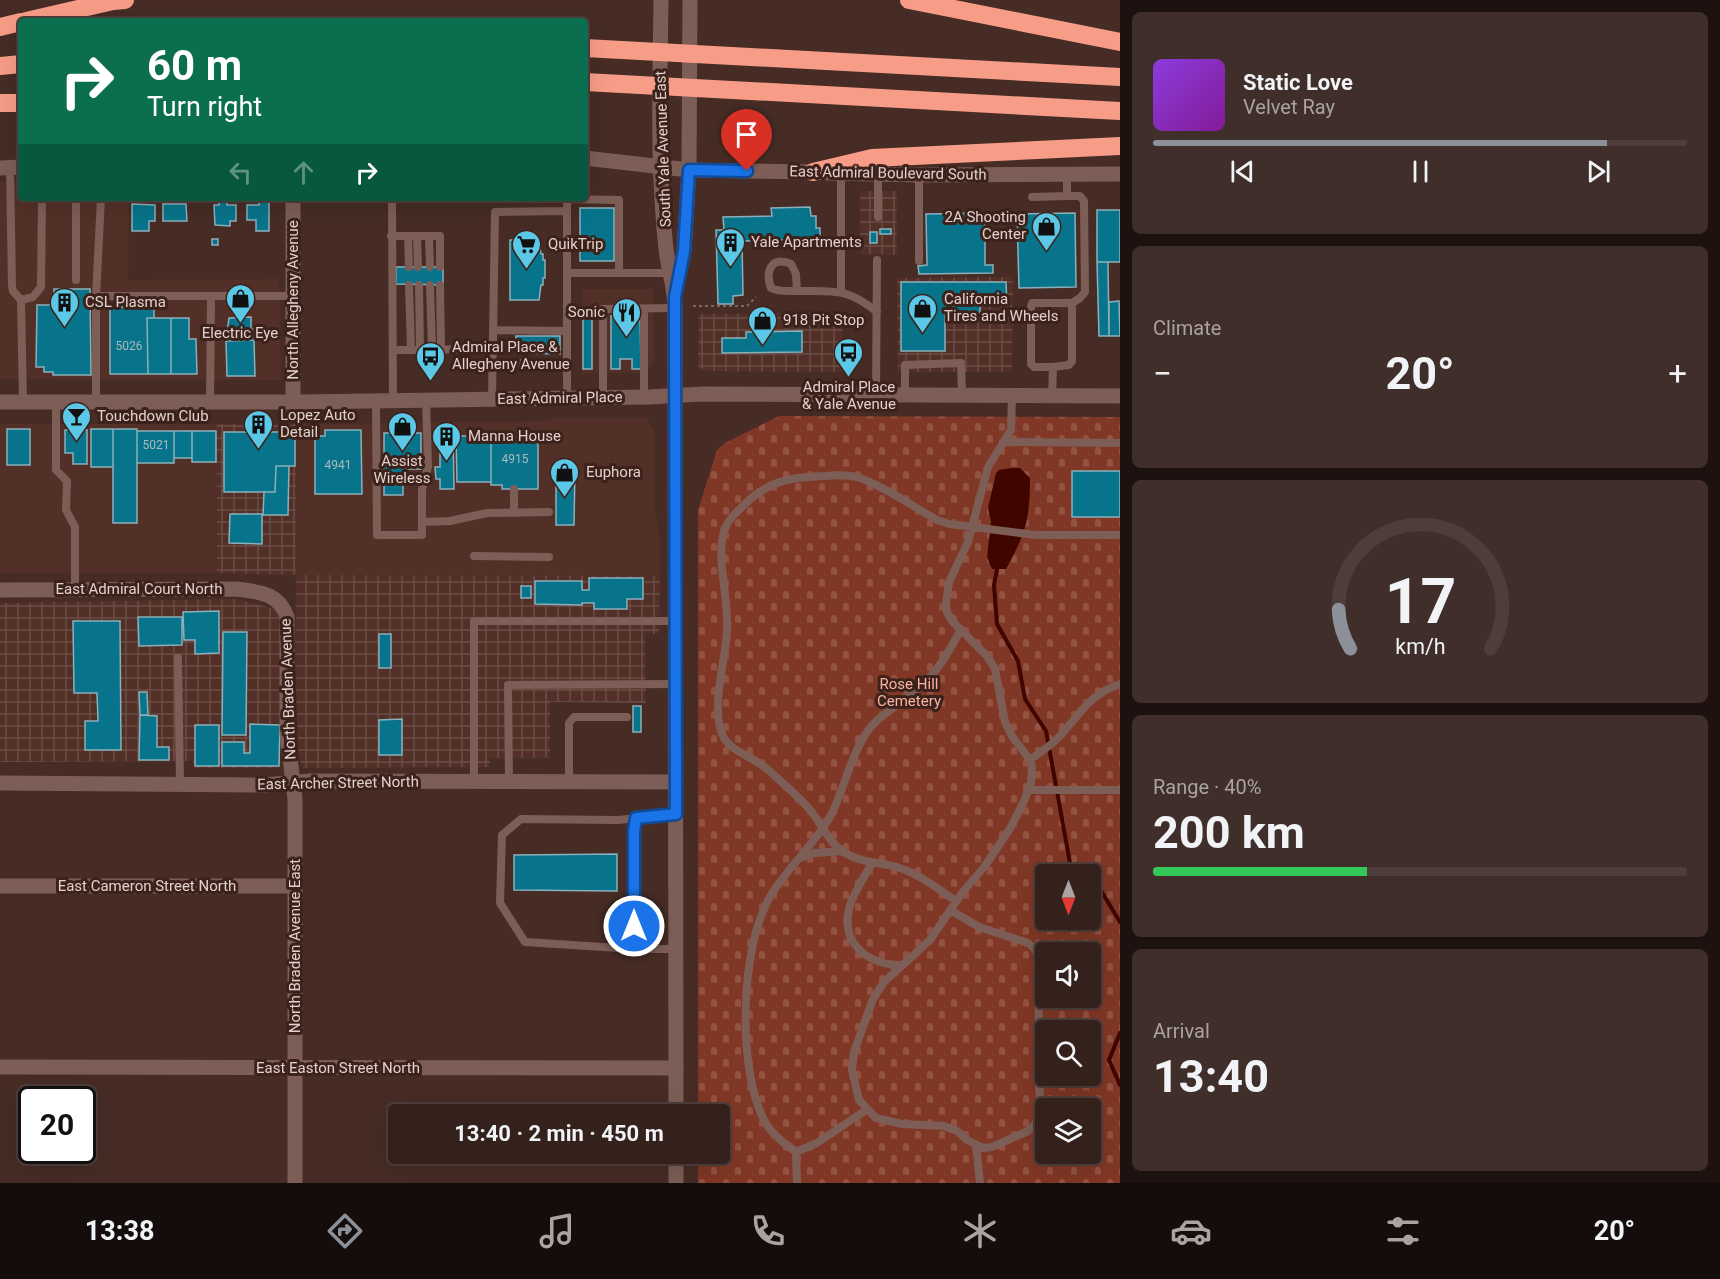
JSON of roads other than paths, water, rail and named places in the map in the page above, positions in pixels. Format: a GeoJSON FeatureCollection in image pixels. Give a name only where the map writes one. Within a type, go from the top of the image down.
{"type":"FeatureCollection","features":[{"type":"Feature","properties":{"kind":"highway"},"geometry":{"type":"LineString","coordinates":[[39,18],[125,0]]}},
{"type":"Feature","properties":{"kind":"highway"},"geometry":{"type":"LineString","coordinates":[[909,0],[1120,42]]}},
{"type":"Feature","properties":{"kind":"highway"},"geometry":{"type":"LineString","coordinates":[[0,27],[18,23]]}},
{"type":"Feature","properties":{"kind":"highway"},"geometry":{"type":"LineString","coordinates":[[0,32],[18,30]]}},
{"type":"Feature","properties":{"kind":"highway"},"geometry":{"type":"LineString","coordinates":[[588,48],[1120,76]]}},
{"type":"Feature","properties":{"kind":"highway"},"geometry":{"type":"LineString","coordinates":[[0,66],[18,64]]}},
{"type":"Feature","properties":{"kind":"highway"},"geometry":{"type":"LineString","coordinates":[[588,82],[1120,111]]}},
{"type":"Feature","properties":{"kind":"highway"},"geometry":{"type":"LineString","coordinates":[[0,103],[18,103]]}},
{"type":"Feature","properties":{"kind":"highway"},"geometry":{"type":"LineString","coordinates":[[813,172],[872,158],[1120,146]]}},
{"type":"Feature","properties":{"kind":"street","name":"South Yale Avenue East"},"geometry":{"type":"LineString","coordinates":[[661,4],[660,138],[666,250],[675,303],[676,343],[676,1104]]}},
{"type":"Feature","properties":{"kind":"street","name":"South Yale Avenue East"},"geometry":{"type":"LineString","coordinates":[[675,303],[684,251],[689,170],[690,5]]}},
{"type":"Feature","properties":{"kind":"street","name":"East Admiral Boulevard South"},"geometry":{"type":"LineString","coordinates":[[588,158],[689,170],[919,175],[1120,174]]}},
{"type":"Feature","properties":{"kind":"street","name":"North Allegheny Avenue"},"geometry":{"type":"LineString","coordinates":[[293,201],[293,402]]}},
{"type":"Feature","properties":{"kind":"street","name":"East Admiral Place"},"geometry":{"type":"LineString","coordinates":[[0,402],[293,402],[676,396],[1120,396]]}},
{"type":"Feature","properties":{"kind":"street","name":"East Admiral Court North"},"geometry":{"type":"LineString","coordinates":[[0,590],[237,589],[253,591],[277,599]]}},
{"type":"Feature","properties":{"kind":"street","name":"North Braden Avenue"},"geometry":{"type":"LineString","coordinates":[[277,599],[284,607],[287,617],[288,733],[292,782]]}},
{"type":"Feature","properties":{"kind":"street","name":"East Archer Street North"},"geometry":{"type":"LineString","coordinates":[[0,783],[264,785],[292,782],[676,782]]}},
{"type":"Feature","properties":{"kind":"street","name":"North Braden Avenue East"},"geometry":{"type":"LineString","coordinates":[[292,782],[295,799],[295,1183]]}},
{"type":"Feature","properties":{"kind":"street","name":"East Cameron Street North"},"geometry":{"type":"LineString","coordinates":[[0,886],[295,886]]}},
{"type":"Feature","properties":{"kind":"street","name":"East Easton Street North"},"geometry":{"type":"LineString","coordinates":[[0,1066],[676,1068]]}},
{"type":"Feature","properties":{"kind":"street"},"geometry":{"type":"LineString","coordinates":[[676,1164],[676,1183]]}},
{"type":"Feature","properties":{"kind":"lane"},"geometry":{"type":"LineString","coordinates":[[10,167],[12,286],[13,291],[21,300],[23,402]]}},
{"type":"Feature","properties":{"kind":"lane"},"geometry":{"type":"LineString","coordinates":[[841,173],[841,291]]}},
{"type":"Feature","properties":{"kind":"lane"},"geometry":{"type":"LineString","coordinates":[[878,174],[878,217]]}},
{"type":"Feature","properties":{"kind":"lane"},"geometry":{"type":"LineString","coordinates":[[919,175],[919,261]]}},
{"type":"Feature","properties":{"kind":"lane"},"geometry":{"type":"LineString","coordinates":[[1067,175],[1067,196]]}},
{"type":"Feature","properties":{"kind":"lane"},"geometry":{"type":"LineString","coordinates":[[1032,196],[1080,196],[1084,201],[1084,292],[1072,303],[1032,303],[1031,363],[1034,367],[1062,367],[1072,361],[1072,303]]}},
{"type":"Feature","properties":{"kind":"lane"},"geometry":{"type":"LineString","coordinates":[[588,200],[619,201],[619,273]]}},
{"type":"Feature","properties":{"kind":"lane"},"geometry":{"type":"LineString","coordinates":[[21,300],[33,297],[41,287],[42,201]]}},
{"type":"Feature","properties":{"kind":"lane"},"geometry":{"type":"LineString","coordinates":[[76,201],[76,280]]}},
{"type":"Feature","properties":{"kind":"lane"},"geometry":{"type":"LineString","coordinates":[[96,402],[96,296],[101,201]]}},
{"type":"Feature","properties":{"kind":"lane"},"geometry":{"type":"LineString","coordinates":[[392,201],[393,401]]}},
{"type":"Feature","properties":{"kind":"lane"},"geometry":{"type":"LineString","coordinates":[[567,201],[567,397]]}},
{"type":"Feature","properties":{"kind":"lane"},"geometry":{"type":"LineString","coordinates":[[492,399],[495,212],[567,211]]}},
{"type":"Feature","properties":{"kind":"lane"},"geometry":{"type":"LineString","coordinates":[[391,236],[440,236],[440,267]]}},
{"type":"Feature","properties":{"kind":"lane"},"geometry":{"type":"LineString","coordinates":[[408,236],[408,267]]}},
{"type":"Feature","properties":{"kind":"lane"},"geometry":{"type":"LineString","coordinates":[[417,236],[418,267]]}},
{"type":"Feature","properties":{"kind":"lane"},"geometry":{"type":"LineString","coordinates":[[429,236],[430,267]]}},
{"type":"Feature","properties":{"kind":"lane"},"geometry":{"type":"LineString","coordinates":[[876,396],[877,260]]}},
{"type":"Feature","properties":{"kind":"lane"},"geometry":{"type":"LineString","coordinates":[[797,291],[796,274],[791,264],[780,262],[771,267],[767,279],[771,288],[777,291],[797,291],[841,291],[861,299],[877,312]]}},
{"type":"Feature","properties":{"kind":"lane"},"geometry":{"type":"LineString","coordinates":[[567,273],[670,273]]}},
{"type":"Feature","properties":{"kind":"lane"},"geometry":{"type":"LineString","coordinates":[[409,285],[416,350]]}},
{"type":"Feature","properties":{"kind":"lane"},"geometry":{"type":"LineString","coordinates":[[416,350],[418,285]]}},
{"type":"Feature","properties":{"kind":"lane"},"geometry":{"type":"LineString","coordinates":[[430,285],[432,349]]}},
{"type":"Feature","properties":{"kind":"lane"},"geometry":{"type":"LineString","coordinates":[[440,285],[441,349]]}},
{"type":"Feature","properties":{"kind":"lane"},"geometry":{"type":"LineString","coordinates":[[96,296],[293,296]]}},
{"type":"Feature","properties":{"kind":"lane"},"geometry":{"type":"LineString","coordinates":[[210,402],[211,296]]}},
{"type":"Feature","properties":{"kind":"lane"},"geometry":{"type":"LineString","coordinates":[[603,397],[603,309],[644,309],[675,303]]}},
{"type":"Feature","properties":{"kind":"lane"},"geometry":{"type":"LineString","coordinates":[[644,309],[644,397]]}},
{"type":"Feature","properties":{"kind":"lane"},"geometry":{"type":"LineString","coordinates":[[493,330],[567,331]]}},
{"type":"Feature","properties":{"kind":"lane"},"geometry":{"type":"LineString","coordinates":[[394,350],[493,349]]}},
{"type":"Feature","properties":{"kind":"lane"},"geometry":{"type":"LineString","coordinates":[[493,363],[567,363]]}},
{"type":"Feature","properties":{"kind":"lane"},"geometry":{"type":"LineString","coordinates":[[905,396],[904,364],[961,363],[962,396]]}},
{"type":"Feature","properties":{"kind":"lane"},"geometry":{"type":"LineString","coordinates":[[1052,396],[1053,367]]}},
{"type":"Feature","properties":{"kind":"lane"},"geometry":{"type":"LineString","coordinates":[[950,910],[980,927],[1028,943],[1038,955],[1040,966],[1041,1113],[1036,1123],[1028,1131],[992,1147],[982,1148],[957,1131],[944,1126],[887,1122],[876,1118],[859,1100],[852,1070],[854,1052],[873,999],[884,982],[930,939],[956,901],[985,866],[1011,827],[1029,790],[1032,767],[1030,760],[1012,736],[1005,722],[995,669],[987,656],[947,612],[946,593],[968,542],[988,467],[1011,430],[1012,396]]}},
{"type":"Feature","properties":{"kind":"lane"},"geometry":{"type":"LineString","coordinates":[[376,401],[378,535],[422,535],[422,489],[428,466],[426,400]]}},
{"type":"Feature","properties":{"kind":"lane"},"geometry":{"type":"LineString","coordinates":[[56,402],[56,470],[67,481],[66,510],[75,527],[75,590]]}},
{"type":"Feature","properties":{"kind":"lane"},"geometry":{"type":"LineString","coordinates":[[1003,442],[1120,443]]}},
{"type":"Feature","properties":{"kind":"lane"},"geometry":{"type":"LineString","coordinates":[[956,901],[915,874],[859,860],[843,851],[832,842],[811,811],[773,774],[724,738],[719,707],[719,684],[727,629],[721,547],[727,524],[748,500],[764,488],[779,481],[798,476],[842,475],[857,477],[871,483],[937,520],[1029,534],[1120,536]]}},
{"type":"Feature","properties":{"kind":"lane"},"geometry":{"type":"LineString","coordinates":[[514,489],[514,513]]}},
{"type":"Feature","properties":{"kind":"lane"},"geometry":{"type":"LineString","coordinates":[[422,522],[450,521],[488,513],[549,512]]}},
{"type":"Feature","properties":{"kind":"lane"},"geometry":{"type":"LineString","coordinates":[[474,556],[549,557]]}},
{"type":"Feature","properties":{"kind":"lane"},"geometry":{"type":"LineString","coordinates":[[474,782],[474,621],[676,621]]}},
{"type":"Feature","properties":{"kind":"lane"},"geometry":{"type":"LineString","coordinates":[[796,1152],[779,1139],[765,1123],[755,1102],[748,1075],[746,1004],[753,946],[759,922],[771,895],[822,827],[837,801],[865,735],[875,722],[935,673],[946,659],[961,629]]}},
{"type":"Feature","properties":{"kind":"lane"},"geometry":{"type":"LineString","coordinates":[[178,658],[180,784]]}},
{"type":"Feature","properties":{"kind":"lane"},"geometry":{"type":"LineString","coordinates":[[509,782],[508,685],[676,684]]}},
{"type":"Feature","properties":{"kind":"lane"},"geometry":{"type":"LineString","coordinates":[[1030,760],[1056,740],[1083,707],[1097,694],[1120,684]]}},
{"type":"Feature","properties":{"kind":"lane"},"geometry":{"type":"LineString","coordinates":[[569,783],[569,723],[574,717],[627,717]]}},
{"type":"Feature","properties":{"kind":"lane"},"geometry":{"type":"LineString","coordinates":[[1029,790],[1120,790]]}},
{"type":"Feature","properties":{"kind":"lane"},"geometry":{"type":"LineString","coordinates":[[676,814],[617,820],[521,819],[502,835],[500,903],[525,942],[634,949],[676,949]]}},
{"type":"Feature","properties":{"kind":"lane"},"geometry":{"type":"LineString","coordinates":[[634,949],[634,831],[636,818]]}},
{"type":"Feature","properties":{"kind":"lane"},"geometry":{"type":"LineString","coordinates":[[800,858],[815,853],[843,851]]}},
{"type":"Feature","properties":{"kind":"lane"},"geometry":{"type":"LineString","coordinates":[[872,863],[850,906],[848,931],[857,948],[866,956],[883,964],[902,965]]}},
{"type":"Feature","properties":{"kind":"lane"},"geometry":{"type":"LineString","coordinates":[[796,1152],[817,1143],[866,1110]]}},
{"type":"Feature","properties":{"kind":"lane"},"geometry":{"type":"LineString","coordinates":[[976,1145],[980,1183]]}},
{"type":"Feature","properties":{"kind":"lane"},"geometry":{"type":"LineString","coordinates":[[796,1152],[797,1183]]}},
{"type":"Feature","properties":{"kind":"waterway"},"geometry":{"type":"LineString","coordinates":[[997,569],[994,585],[997,624],[1018,661],[1025,699],[1046,731],[1070,864]]}},
{"type":"Feature","properties":{"kind":"waterway"},"geometry":{"type":"LineString","coordinates":[[1101,891],[1120,922]]}},
{"type":"Feature","properties":{"kind":"waterway"},"geometry":{"type":"LineString","coordinates":[[1120,1033],[1109,1060],[1120,1085]]}},
{"type":"Feature","properties":{"kind":"place","name":"2A Shooting Center"},"geometry":{"type":"Point","coordinates":[1047,252]}},
{"type":"Feature","properties":{"kind":"place","name":"Yale Apartments"},"geometry":{"type":"Point","coordinates":[730,268]}},
{"type":"Feature","properties":{"kind":"place","name":"QuikTrip"},"geometry":{"type":"Point","coordinates":[527,270]}},
{"type":"Feature","properties":{"kind":"place","name":"Electric Eye"},"geometry":{"type":"Point","coordinates":[240,324]}},
{"type":"Feature","properties":{"kind":"place","name":"CSL Plasma"},"geometry":{"type":"Point","coordinates":[64,328]}},
{"type":"Feature","properties":{"kind":"place","name":"California Tires and Wheels"},"geometry":{"type":"Point","coordinates":[923,334]}},
{"type":"Feature","properties":{"kind":"place","name":"Sonic"},"geometry":{"type":"Point","coordinates":[626,338]}},
{"type":"Feature","properties":{"kind":"place","name":"918 Pit Stop"},"geometry":{"type":"Point","coordinates":[762,346]}},
{"type":"Feature","properties":{"kind":"place","name":"Admiral Place & Yale Avenue"},"geometry":{"type":"Point","coordinates":[849,378]}},
{"type":"Feature","properties":{"kind":"place","name":"Admiral Place & Allegheny Avenue"},"geometry":{"type":"Point","coordinates":[431,382]}},
{"type":"Feature","properties":{"kind":"place","name":"Touchdown Club"},"geometry":{"type":"Point","coordinates":[76,442]}},
{"type":"Feature","properties":{"kind":"place","name":"Lopez Auto Detail"},"geometry":{"type":"Point","coordinates":[259,450]}},
{"type":"Feature","properties":{"kind":"place","name":"Assist Wireless"},"geometry":{"type":"Point","coordinates":[402,452]}},
{"type":"Feature","properties":{"kind":"place","name":"Manna House"},"geometry":{"type":"Point","coordinates":[447,462]}},
{"type":"Feature","properties":{"kind":"place","name":"Euphora"},"geometry":{"type":"Point","coordinates":[565,498]}},
{"type":"Feature","properties":{"kind":"park label","name":"Rose Hill Cemetery"},"geometry":{"type":"Point","coordinates":[909,692]}}]}
